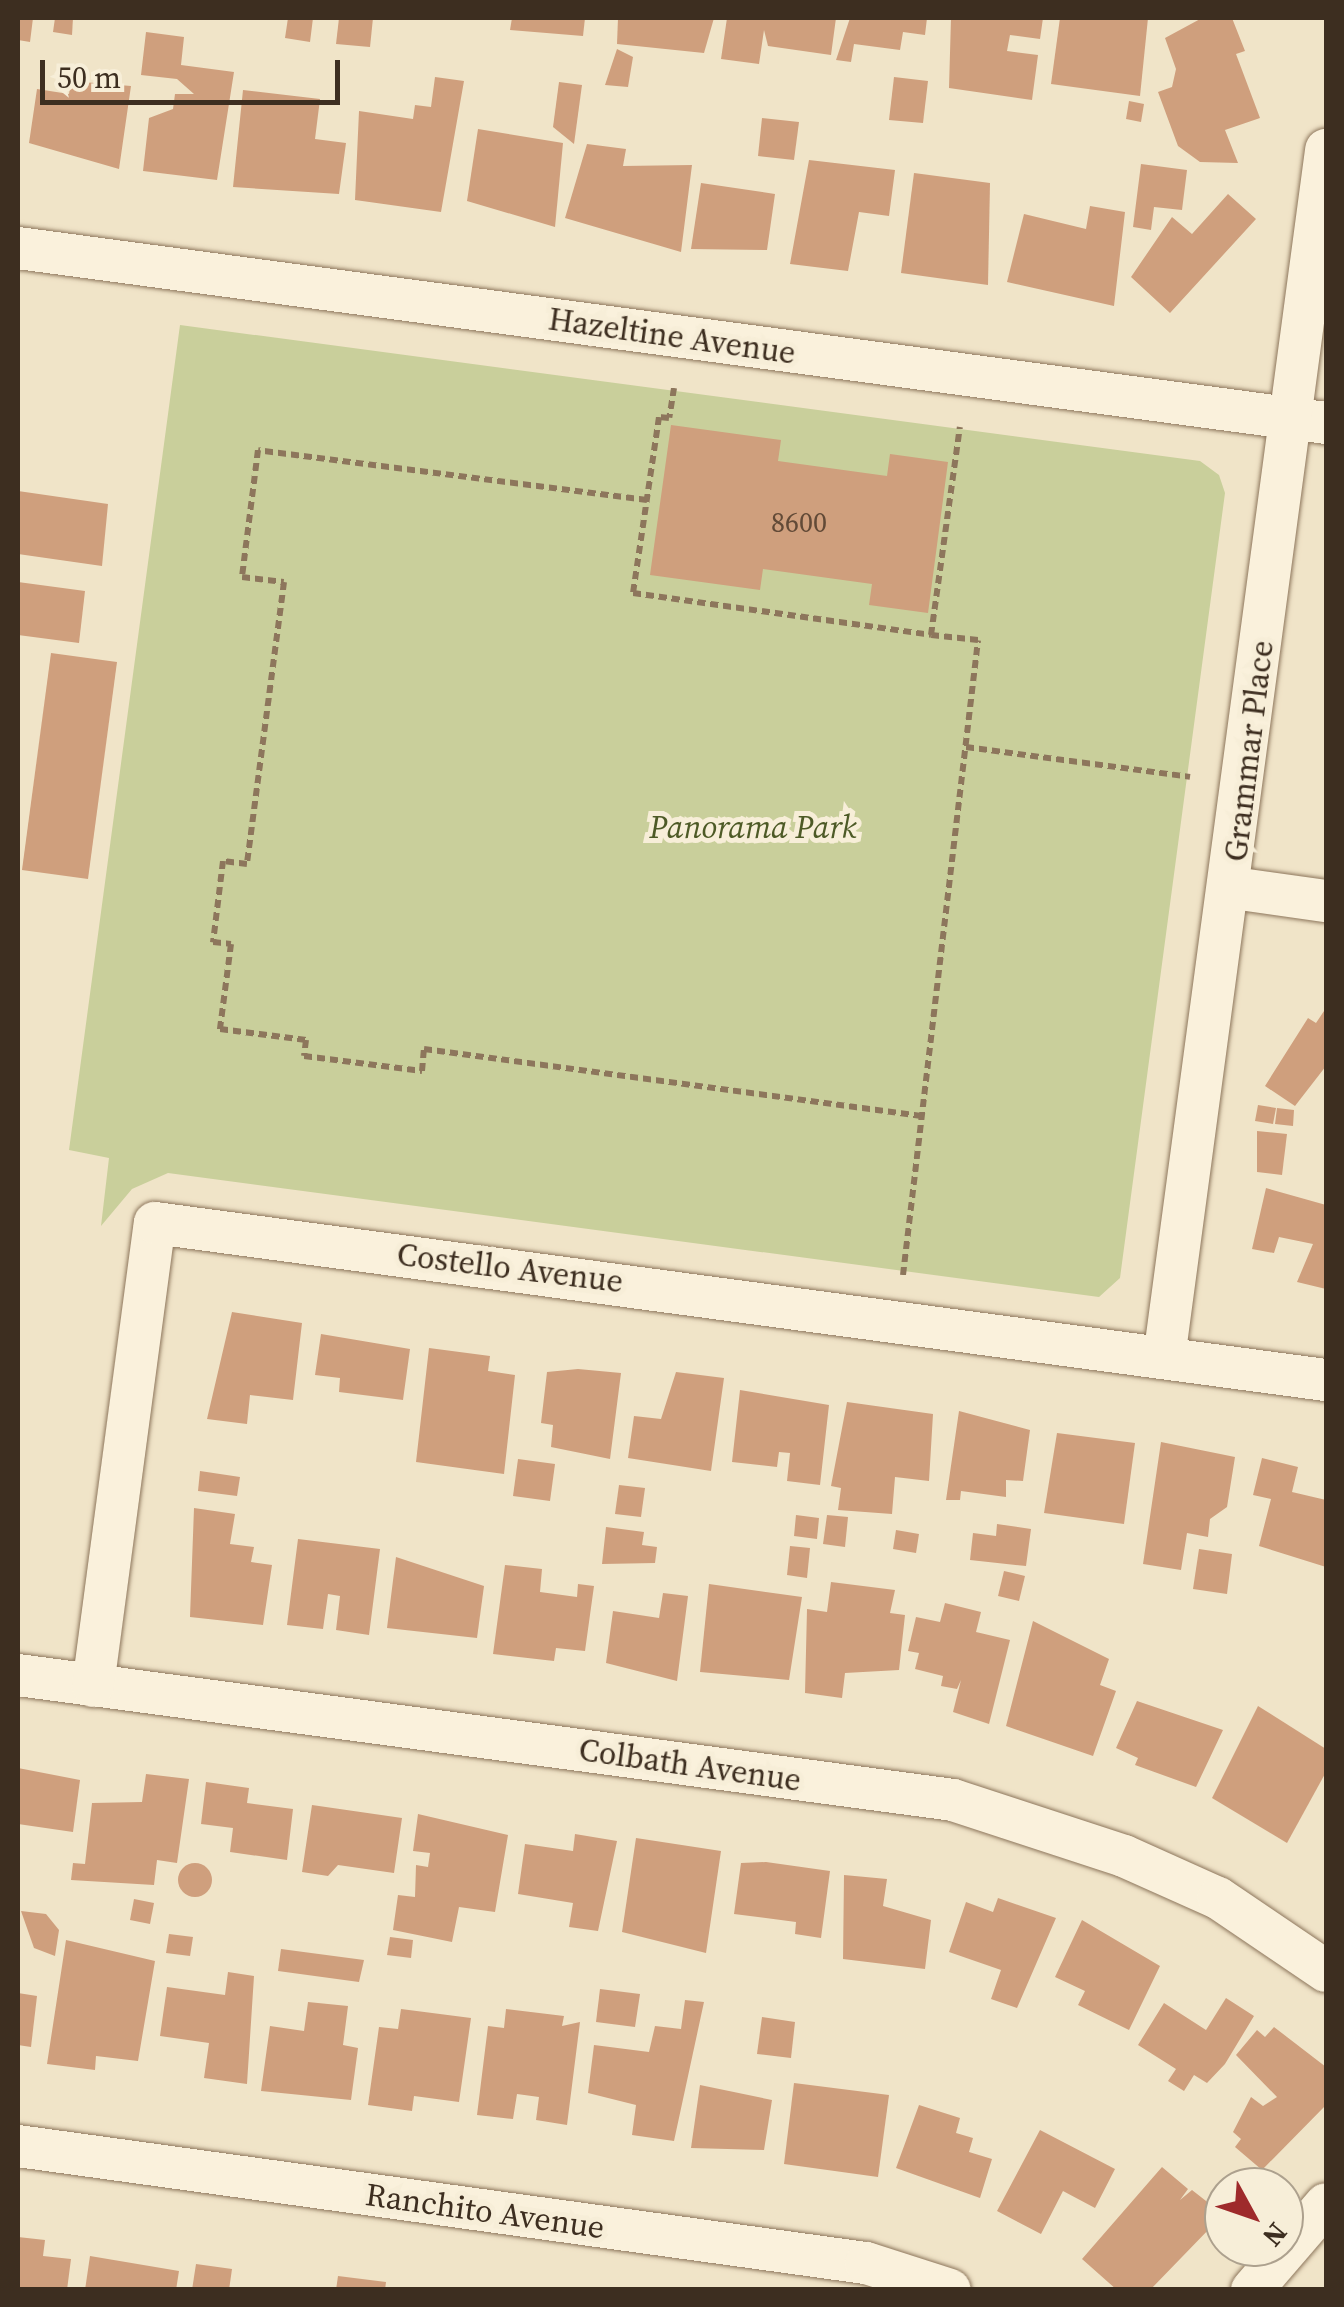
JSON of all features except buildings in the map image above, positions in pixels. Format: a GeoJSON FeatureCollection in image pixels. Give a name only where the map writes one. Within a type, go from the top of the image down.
{"type":"FeatureCollection","features":[{"type":"Feature","properties":{"kind":"street","name":"Grammar Place"},"geometry":{"type":"LineString","coordinates":[[1165,1351],[1307,420],[1326,150]]}},
{"type":"Feature","properties":{"kind":"street","name":"Hazeltine Avenue"},"geometry":{"type":"LineString","coordinates":[[18,248],[1307,420]]}},
{"type":"Feature","properties":{"kind":"street"},"geometry":{"type":"LineString","coordinates":[[1233,888],[1326,901]]}},
{"type":"Feature","properties":{"kind":"street","name":"Costello Avenue"},"geometry":{"type":"LineString","coordinates":[[94,1686],[155,1223],[1165,1351],[1326,1380]]}},
{"type":"Feature","properties":{"kind":"street","name":"Colbath Avenue"},"geometry":{"type":"LineString","coordinates":[[18,1675],[952,1800],[1202,1891],[1326,1971]]}},
{"type":"Feature","properties":{"kind":"street","name":"Ranchito Avenue"},"geometry":{"type":"LineString","coordinates":[[18,2146],[866,2263],[950,2290]]}},
{"type":"Feature","properties":{"kind":"street"},"geometry":{"type":"LineString","coordinates":[[1252,2290],[1326,2204]]}},
{"type":"Feature","properties":{"kind":"path"},"geometry":{"type":"LineString","coordinates":[[674,388],[669,418],[658,416],[633,593],[978,640],[902,1275]]}},
{"type":"Feature","properties":{"kind":"path"},"geometry":{"type":"LineString","coordinates":[[930,635],[960,427]]}},
{"type":"Feature","properties":{"kind":"path"},"geometry":{"type":"LineString","coordinates":[[646,500],[258,450],[242,577],[284,582],[247,864],[223,861],[213,942],[232,944],[220,1028],[306,1040],[304,1056],[422,1071],[424,1049],[922,1116]]}},
{"type":"Feature","properties":{"kind":"path"},"geometry":{"type":"LineString","coordinates":[[966,747],[1190,778]]}},
{"type":"Feature","properties":{"kind":"green space","name":"Panorama Park"},"geometry":{"type":"Polygon","coordinates":[[[180,325],[1200,461],[1219,475],[1225,493],[1120,1278],[1099,1297],[168,1173],[132,1189],[101,1226],[109,1158],[69,1150],[180,325]]]}}]}
